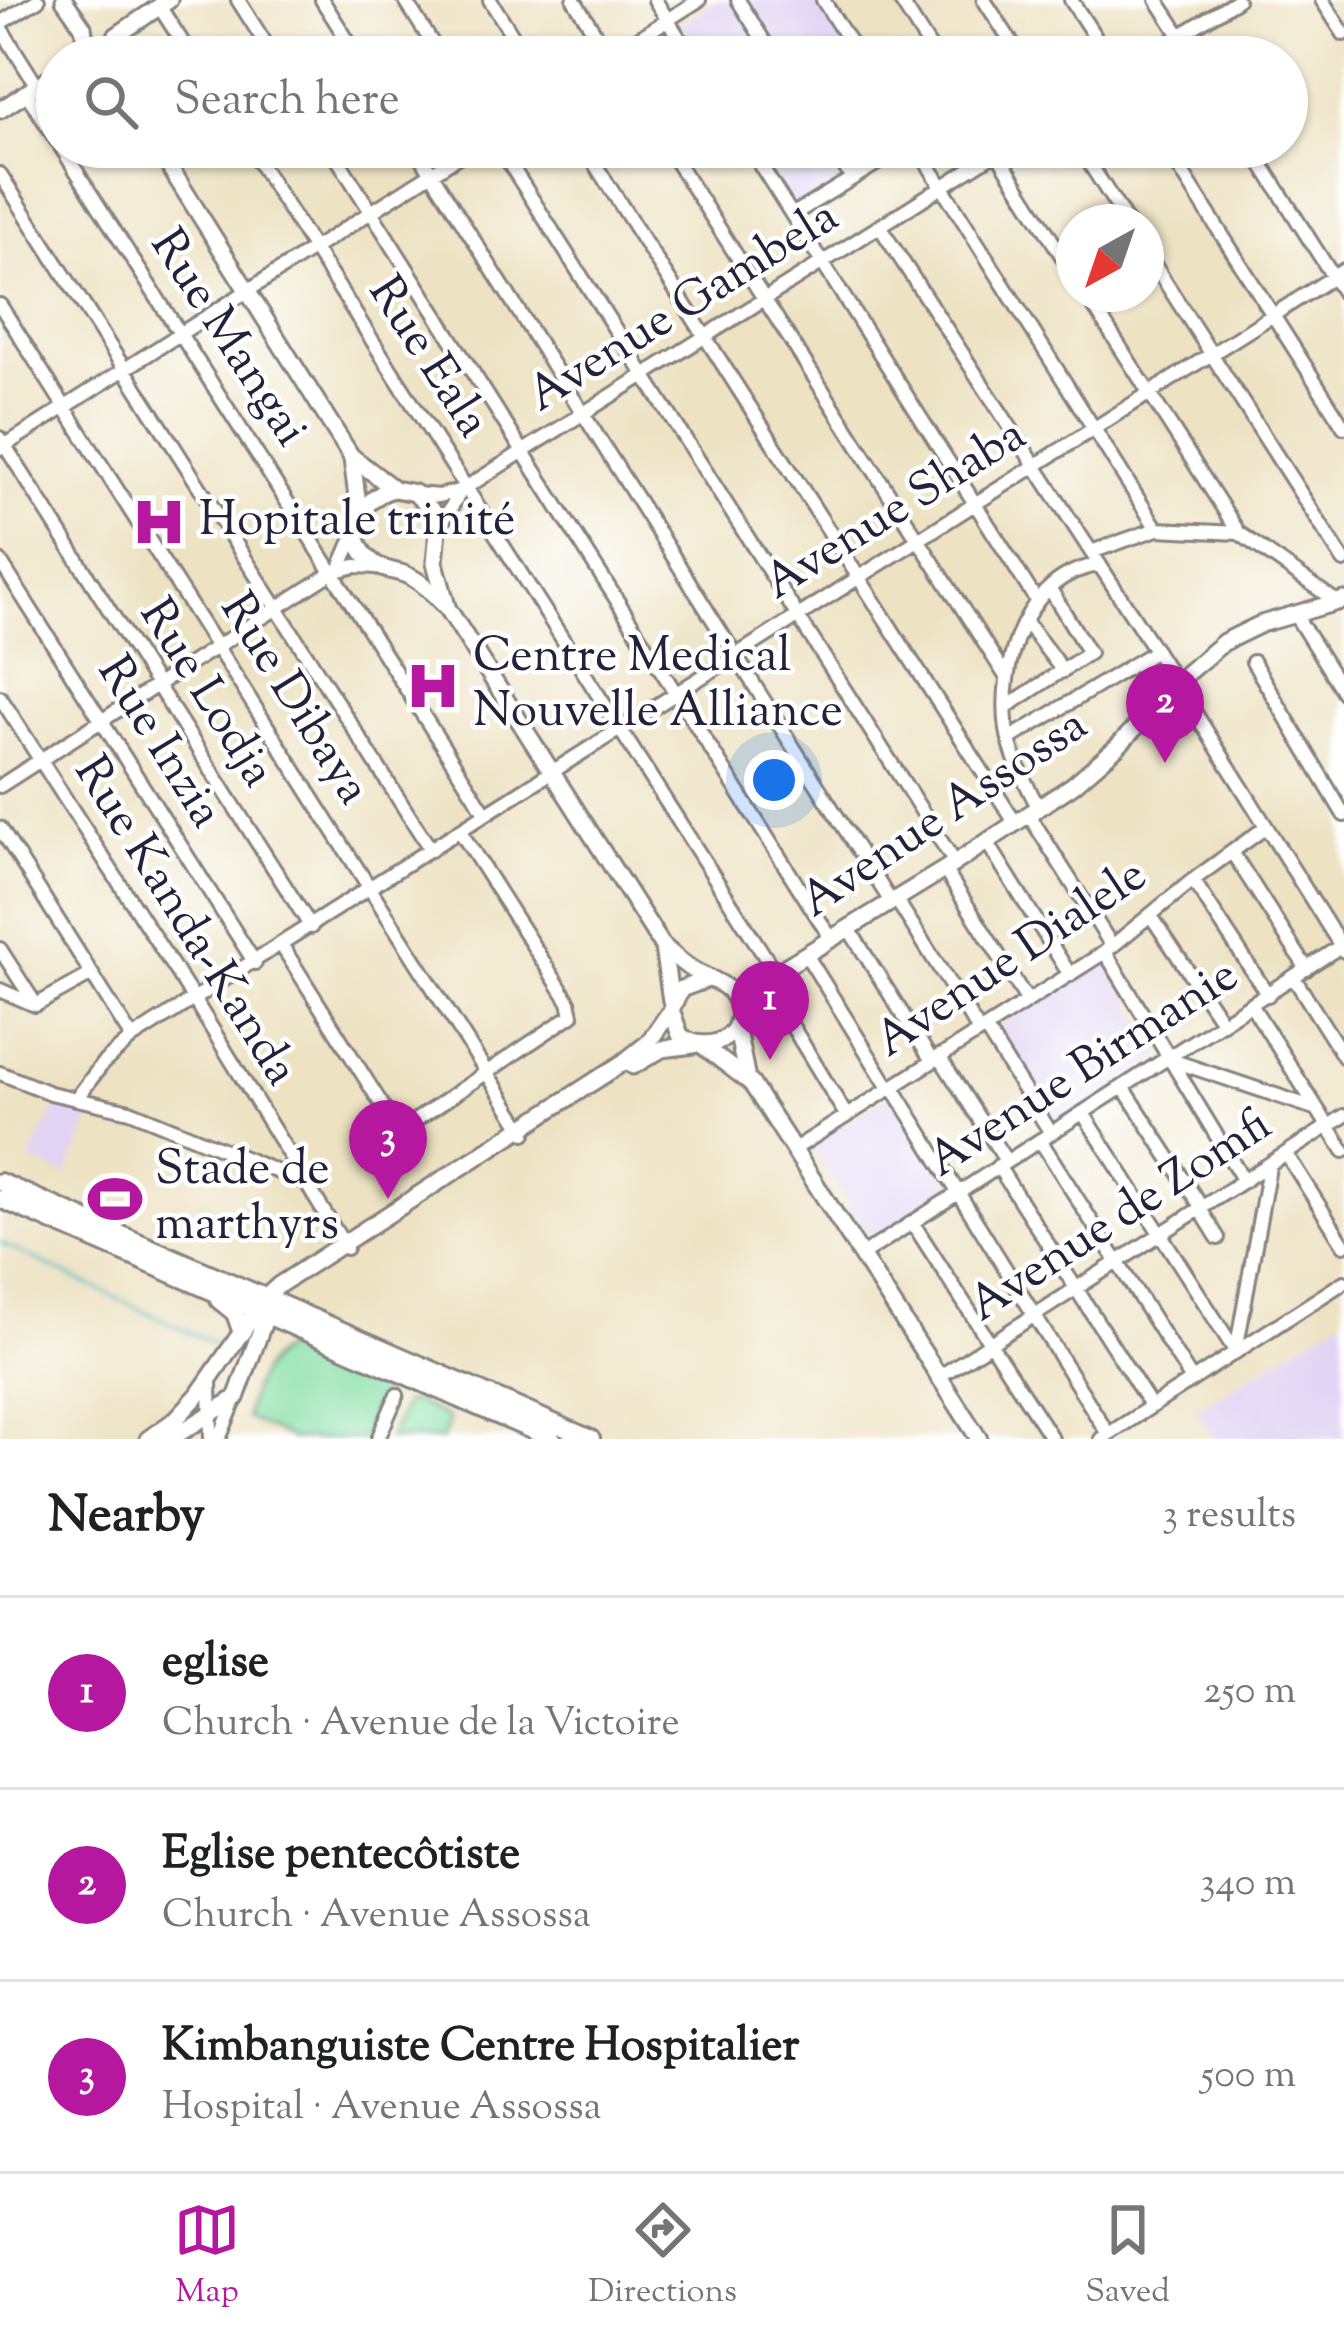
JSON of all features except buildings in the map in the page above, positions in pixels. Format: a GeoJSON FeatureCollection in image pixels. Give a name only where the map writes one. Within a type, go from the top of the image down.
{"type":"FeatureCollection","features":[{"type":"Feature","properties":{"kind":"highway"},"geometry":{"type":"LineString","coordinates":[[0,1182],[552,1439]]}},
{"type":"Feature","properties":{"kind":"highway"},"geometry":{"type":"LineString","coordinates":[[0,1199],[204,1288],[265,1306],[591,1439]]}},
{"type":"Feature","properties":{"kind":"highway"},"geometry":{"type":"LineString","coordinates":[[204,1288],[235,1313],[242,1333]]}},
{"type":"Feature","properties":{"kind":"main road"},"geometry":{"type":"LineString","coordinates":[[64,0],[89,36]]}},
{"type":"Feature","properties":{"kind":"main road"},"geometry":{"type":"LineString","coordinates":[[112,36],[155,5]]}},
{"type":"Feature","properties":{"kind":"main road"},"geometry":{"type":"LineString","coordinates":[[0,110],[36,86]]}},
{"type":"Feature","properties":{"kind":"main road"},"geometry":{"type":"LineString","coordinates":[[170,168],[351,456],[363,552],[426,587],[448,609],[662,945],[680,1035],[746,1076],[979,1439]]}},
{"type":"Feature","properties":{"kind":"main road"},"geometry":{"type":"LineString","coordinates":[[351,456],[394,490],[427,502],[438,529],[437,573],[448,609]]}},
{"type":"Feature","properties":{"kind":"main road"},"geometry":{"type":"LineString","coordinates":[[358,522],[373,497],[394,490]]}},
{"type":"Feature","properties":{"kind":"main road"},"geometry":{"type":"LineString","coordinates":[[390,570],[423,562],[434,548]]}},
{"type":"Feature","properties":{"kind":"main road","name":"Avenue Assossa"},"geometry":{"type":"LineString","coordinates":[[770,977],[1028,816],[1117,747],[1177,684],[1231,638],[1340,601]]}},
{"type":"Feature","properties":{"kind":"main road"},"geometry":{"type":"LineString","coordinates":[[662,945],[729,989],[738,1007],[746,1076]]}},
{"type":"Feature","properties":{"kind":"main road"},"geometry":{"type":"LineString","coordinates":[[627,1065],[658,1032],[688,983],[770,977]]}},
{"type":"Feature","properties":{"kind":"main road"},"geometry":{"type":"LineString","coordinates":[[148,1439],[188,1408],[265,1306],[344,1245],[627,1065],[662,1049],[726,1039],[770,977]]}},
{"type":"Feature","properties":{"kind":"main road"},"geometry":{"type":"LineString","coordinates":[[170,1439],[236,1398],[265,1306]]}},
{"type":"Feature","properties":{"kind":"main road"},"geometry":{"type":"LineString","coordinates":[[214,1372],[245,1377]]}},
{"type":"Feature","properties":{"kind":"street"},"geometry":{"type":"LineString","coordinates":[[0,25],[38,0]]}},
{"type":"Feature","properties":{"kind":"street"},"geometry":{"type":"LineString","coordinates":[[238,0],[261,36]]}},
{"type":"Feature","properties":{"kind":"street"},"geometry":{"type":"LineString","coordinates":[[322,0],[345,36]]}},
{"type":"Feature","properties":{"kind":"street"},"geometry":{"type":"LineString","coordinates":[[404,0],[427,36]]}},
{"type":"Feature","properties":{"kind":"street"},"geometry":{"type":"LineString","coordinates":[[490,0],[513,36]]}},
{"type":"Feature","properties":{"kind":"street"},"geometry":{"type":"LineString","coordinates":[[574,0],[597,36]]}},
{"type":"Feature","properties":{"kind":"street"},"geometry":{"type":"LineString","coordinates":[[655,0],[678,36]]}},
{"type":"Feature","properties":{"kind":"street"},"geometry":{"type":"LineString","coordinates":[[643,36],[699,0]]}},
{"type":"Feature","properties":{"kind":"street"},"geometry":{"type":"LineString","coordinates":[[738,0],[761,36]]}},
{"type":"Feature","properties":{"kind":"street"},"geometry":{"type":"LineString","coordinates":[[823,0],[846,36]]}},
{"type":"Feature","properties":{"kind":"street"},"geometry":{"type":"LineString","coordinates":[[900,0],[923,36]]}},
{"type":"Feature","properties":{"kind":"street"},"geometry":{"type":"LineString","coordinates":[[984,0],[1007,36]]}},
{"type":"Feature","properties":{"kind":"street"},"geometry":{"type":"LineString","coordinates":[[1071,0],[1094,36]]}},
{"type":"Feature","properties":{"kind":"street"},"geometry":{"type":"LineString","coordinates":[[1157,0],[1180,36],[1238,0]]}},
{"type":"Feature","properties":{"kind":"street"},"geometry":{"type":"LineString","coordinates":[[1322,0],[1344,34]]}},
{"type":"Feature","properties":{"kind":"street"},"geometry":{"type":"LineString","coordinates":[[155,5],[177,36]]}},
{"type":"Feature","properties":{"kind":"street","name":"Rue Mangai"},"geometry":{"type":"LineString","coordinates":[[0,25],[36,99]]}},
{"type":"Feature","properties":{"kind":"street","name":"Rue Mangai"},"geometry":{"type":"LineString","coordinates":[[74,168],[336,570],[486,814]]}},
{"type":"Feature","properties":{"kind":"street","name":"Rue Eala"},"geometry":{"type":"LineString","coordinates":[[263,168],[618,728],[770,977],[846,1114]]}},
{"type":"Feature","properties":{"kind":"street"},"geometry":{"type":"LineString","coordinates":[[344,168],[832,940]]}},
{"type":"Feature","properties":{"kind":"street"},"geometry":{"type":"LineString","coordinates":[[428,168],[736,656],[982,1030],[1192,1380]]}},
{"type":"Feature","properties":{"kind":"street"},"geometry":{"type":"LineString","coordinates":[[2,444],[441,168]]}},
{"type":"Feature","properties":{"kind":"street"},"geometry":{"type":"LineString","coordinates":[[512,168],[950,866],[1027,1000]]}},
{"type":"Feature","properties":{"kind":"street"},"geometry":{"type":"LineString","coordinates":[[597,168],[856,578],[1028,816],[1167,1059],[1244,1181]]}},
{"type":"Feature","properties":{"kind":"street"},"geometry":{"type":"LineString","coordinates":[[681,168],[1006,674]]}},
{"type":"Feature","properties":{"kind":"street"},"geometry":{"type":"LineString","coordinates":[[762,168],[1036,600]]}},
{"type":"Feature","properties":{"kind":"street"},"geometry":{"type":"LineString","coordinates":[[846,168],[852,178]]}},
{"type":"Feature","properties":{"kind":"street"},"geometry":{"type":"LineString","coordinates":[[792,215],[869,168]]}},
{"type":"Feature","properties":{"kind":"street"},"geometry":{"type":"LineString","coordinates":[[930,168],[1157,529]]}},
{"type":"Feature","properties":{"kind":"street","name":"Avenue Gambela"},"geometry":{"type":"LineString","coordinates":[[465,488],[971,168]]}},
{"type":"Feature","properties":{"kind":"street"},"geometry":{"type":"LineString","coordinates":[[1010,168],[1056,245]]}},
{"type":"Feature","properties":{"kind":"street"},"geometry":{"type":"LineString","coordinates":[[1092,168],[1115,204]]}},
{"type":"Feature","properties":{"kind":"street"},"geometry":{"type":"LineString","coordinates":[[1179,168],[1344,427]]}},
{"type":"Feature","properties":{"kind":"street"},"geometry":{"type":"LineString","coordinates":[[1266,168],[1339,273],[1344,294]]}},
{"type":"Feature","properties":{"kind":"street"},"geometry":{"type":"LineString","coordinates":[[0,174],[431,850]]}},
{"type":"Feature","properties":{"kind":"street"},"geometry":{"type":"LineString","coordinates":[[880,227],[1343,947]]}},
{"type":"Feature","properties":{"kind":"street","name":"Avenue Shaba"},"geometry":{"type":"LineString","coordinates":[[76,1099],[104,1063],[132,1038],[1339,273]]}},
{"type":"Feature","properties":{"kind":"street"},"geometry":{"type":"LineString","coordinates":[[1164,280],[1344,561]]}},
{"type":"Feature","properties":{"kind":"street","name":"Rue Dibaya"},"geometry":{"type":"LineString","coordinates":[[0,304],[523,1131]]}},
{"type":"Feature","properties":{"kind":"street"},"geometry":{"type":"LineString","coordinates":[[1097,312],[1239,533],[1340,601]]}},
{"type":"Feature","properties":{"kind":"street","name":"Rue Lodja"},"geometry":{"type":"LineString","coordinates":[[2,444],[311,928]]}},
{"type":"Feature","properties":{"kind":"street"},"geometry":{"type":"LineString","coordinates":[[415,494],[439,496],[465,488]]}},
{"type":"Feature","properties":{"kind":"street"},"geometry":{"type":"LineString","coordinates":[[438,529],[465,488]]}},
{"type":"Feature","properties":{"kind":"street"},"geometry":{"type":"LineString","coordinates":[[336,570],[358,522]]}},
{"type":"Feature","properties":{"kind":"street"},"geometry":{"type":"LineString","coordinates":[[1091,553],[1157,529],[1239,533]]}},
{"type":"Feature","properties":{"kind":"street","name":"Rue Inzia"},"geometry":{"type":"LineString","coordinates":[[0,561],[255,963]]}},
{"type":"Feature","properties":{"kind":"street"},"geometry":{"type":"LineString","coordinates":[[1028,816],[1009,739],[1006,674],[1036,600],[1078,570],[1100,566]]}},
{"type":"Feature","properties":{"kind":"street"},"geometry":{"type":"LineString","coordinates":[[0,786],[336,570],[390,570]]}},
{"type":"Feature","properties":{"kind":"street"},"geometry":{"type":"LineString","coordinates":[[1006,706],[1089,653],[1050,589]]}},
{"type":"Feature","properties":{"kind":"street"},"geometry":{"type":"LineString","coordinates":[[1294,613],[1344,693]]}},
{"type":"Feature","properties":{"kind":"street"},"geometry":{"type":"LineString","coordinates":[[1025,621],[1063,671]]}},
{"type":"Feature","properties":{"kind":"street"},"geometry":{"type":"LineString","coordinates":[[1009,739],[1156,651]]}},
{"type":"Feature","properties":{"kind":"street"},"geometry":{"type":"LineString","coordinates":[[1253,662],[1344,815]]}},
{"type":"Feature","properties":{"kind":"street","name":"Rue Kanda-Kanda"},"geometry":{"type":"LineString","coordinates":[[0,697],[195,1000],[344,1245]]}},
{"type":"Feature","properties":{"kind":"street"},"geometry":{"type":"LineString","coordinates":[[1330,790],[1344,780]]}},
{"type":"Feature","properties":{"kind":"street"},"geometry":{"type":"LineString","coordinates":[[0,827],[132,1038]]}},
{"type":"Feature","properties":{"kind":"street","name":"Avenue Dialele"},"geometry":{"type":"LineString","coordinates":[[796,1148],[1070,975],[1266,827]]}},
{"type":"Feature","properties":{"kind":"street"},"geometry":{"type":"LineString","coordinates":[[282,946],[400,1127],[487,1073],[572,1015],[460,831]]}},
{"type":"Feature","properties":{"kind":"street"},"geometry":{"type":"LineString","coordinates":[[987,842],[1070,975]]}},
{"type":"Feature","properties":{"kind":"street"},"geometry":{"type":"LineString","coordinates":[[1232,852],[1307,969]]}},
{"type":"Feature","properties":{"kind":"street"},"geometry":{"type":"LineString","coordinates":[[1193,880],[1268,995]]}},
{"type":"Feature","properties":{"kind":"street"},"geometry":{"type":"LineString","coordinates":[[1151,916],[1223,1023]]}},
{"type":"Feature","properties":{"kind":"street"},"geometry":{"type":"LineString","coordinates":[[849,929],[936,1058],[1151,1406]]}},
{"type":"Feature","properties":{"kind":"street","name":"Avenue Birmanie"},"geometry":{"type":"LineString","coordinates":[[862,1255],[1343,947]]}},
{"type":"Feature","properties":{"kind":"street"},"geometry":{"type":"LineString","coordinates":[[0,949],[36,1005]]}},
{"type":"Feature","properties":{"kind":"street"},"geometry":{"type":"LineString","coordinates":[[806,956],[1104,1437],[1344,1282]]}},
{"type":"Feature","properties":{"kind":"street"},"geometry":{"type":"LineString","coordinates":[[36,1005],[92,974]]}},
{"type":"Feature","properties":{"kind":"street"},"geometry":{"type":"LineString","coordinates":[[1294,978],[1344,1058]]}},
{"type":"Feature","properties":{"kind":"street"},"geometry":{"type":"LineString","coordinates":[[0,990],[36,1005]]}},
{"type":"Feature","properties":{"kind":"street"},"geometry":{"type":"LineString","coordinates":[[1252,1006],[1344,1151]]}},
{"type":"Feature","properties":{"kind":"street"},"geometry":{"type":"LineString","coordinates":[[1167,1059],[1317,1109]]}},
{"type":"Feature","properties":{"kind":"street"},"geometry":{"type":"LineString","coordinates":[[0,1072],[50,1093],[130,1112],[308,1185]]}},
{"type":"Feature","properties":{"kind":"street"},"geometry":{"type":"LineString","coordinates":[[1123,1087],[1218,1238]]}},
{"type":"Feature","properties":{"kind":"street"},"geometry":{"type":"LineString","coordinates":[[1083,1113],[1236,1352]]}},
{"type":"Feature","properties":{"kind":"street","name":"Avenue de Zomfi"},"geometry":{"type":"LineString","coordinates":[[937,1378],[1344,1116]]}},
{"type":"Feature","properties":{"kind":"street"},"geometry":{"type":"LineString","coordinates":[[1287,1155],[1344,1245]]}},
{"type":"Feature","properties":{"kind":"street"},"geometry":{"type":"LineString","coordinates":[[1236,1352],[1269,1167]]}},
{"type":"Feature","properties":{"kind":"street"},"geometry":{"type":"LineString","coordinates":[[913,1222],[1052,1439]]}},
{"type":"Feature","properties":{"kind":"street"},"geometry":{"type":"LineString","coordinates":[[214,1372],[215,1439]]}},
{"type":"Feature","properties":{"kind":"street"},"geometry":{"type":"LineString","coordinates":[[378,1439],[397,1395]]}},
{"type":"Feature","properties":{"kind":"street"},"geometry":{"type":"LineString","coordinates":[[215,1439],[236,1398]]}},
{"type":"Feature","properties":{"kind":"shaded area"},"geometry":{"type":"Polygon","coordinates":[[[718,0],[820,0],[843,36],[682,36],[676,27],[718,0]]]}},
{"type":"Feature","properties":{"kind":"shaded area"},"geometry":{"type":"Polygon","coordinates":[[[769,168],[863,168],[796,209],[769,168]]]}},
{"type":"Feature","properties":{"kind":"shaded area"},"geometry":{"type":"Polygon","coordinates":[[[1105,958],[1162,1058],[1052,1127],[992,1031],[1105,958]]]}},
{"type":"Feature","properties":{"kind":"shaded area"},"geometry":{"type":"Polygon","coordinates":[[[893,1093],[953,1191],[872,1242],[811,1145],[893,1093]]]}},
{"type":"Feature","properties":{"kind":"shaded area"},"geometry":{"type":"Polygon","coordinates":[[[58,1105],[96,1107],[66,1175],[29,1159],[58,1105]]]}},
{"type":"Feature","properties":{"kind":"shaded area"},"geometry":{"type":"Polygon","coordinates":[[[1344,1317],[1344,1439],[1214,1439],[1196,1410],[1344,1317]]]}},
{"type":"Feature","properties":{"kind":"green space"},"geometry":{"type":"Polygon","coordinates":[[[294,1344],[381,1382],[383,1390],[362,1439],[292,1439],[246,1418],[260,1374],[274,1356],[294,1344]]]}},
{"type":"Feature","properties":{"kind":"green space"},"geometry":{"type":"Polygon","coordinates":[[[412,1400],[446,1417],[449,1423],[442,1439],[389,1439],[405,1403],[412,1400]]]}},
{"type":"Feature","properties":{"kind":"waterway"},"geometry":{"type":"LineString","coordinates":[[0,1243],[214,1344]]}},
{"type":"Feature","properties":{"kind":"place","name":"Hopitale trinité"},"geometry":{"type":"Point","coordinates":[159,522]}},
{"type":"Feature","properties":{"kind":"place","name":"Centre Medical Nouvelle Alliance"},"geometry":{"type":"Point","coordinates":[433,686]}},
{"type":"Feature","properties":{"kind":"place","name":"Eglise pentecôtiste"},"geometry":{"type":"Point","coordinates":[1165,763]}},
{"type":"Feature","properties":{"kind":"place","name":"eglise"},"geometry":{"type":"Point","coordinates":[770,1060]}},
{"type":"Feature","properties":{"kind":"place","name":"Stade de marthyrs"},"geometry":{"type":"Point","coordinates":[115,1199]}},
{"type":"Feature","properties":{"kind":"place","name":"Kimbanguiste Centre Hospitalier"},"geometry":{"type":"Point","coordinates":[388,1199]}}]}
